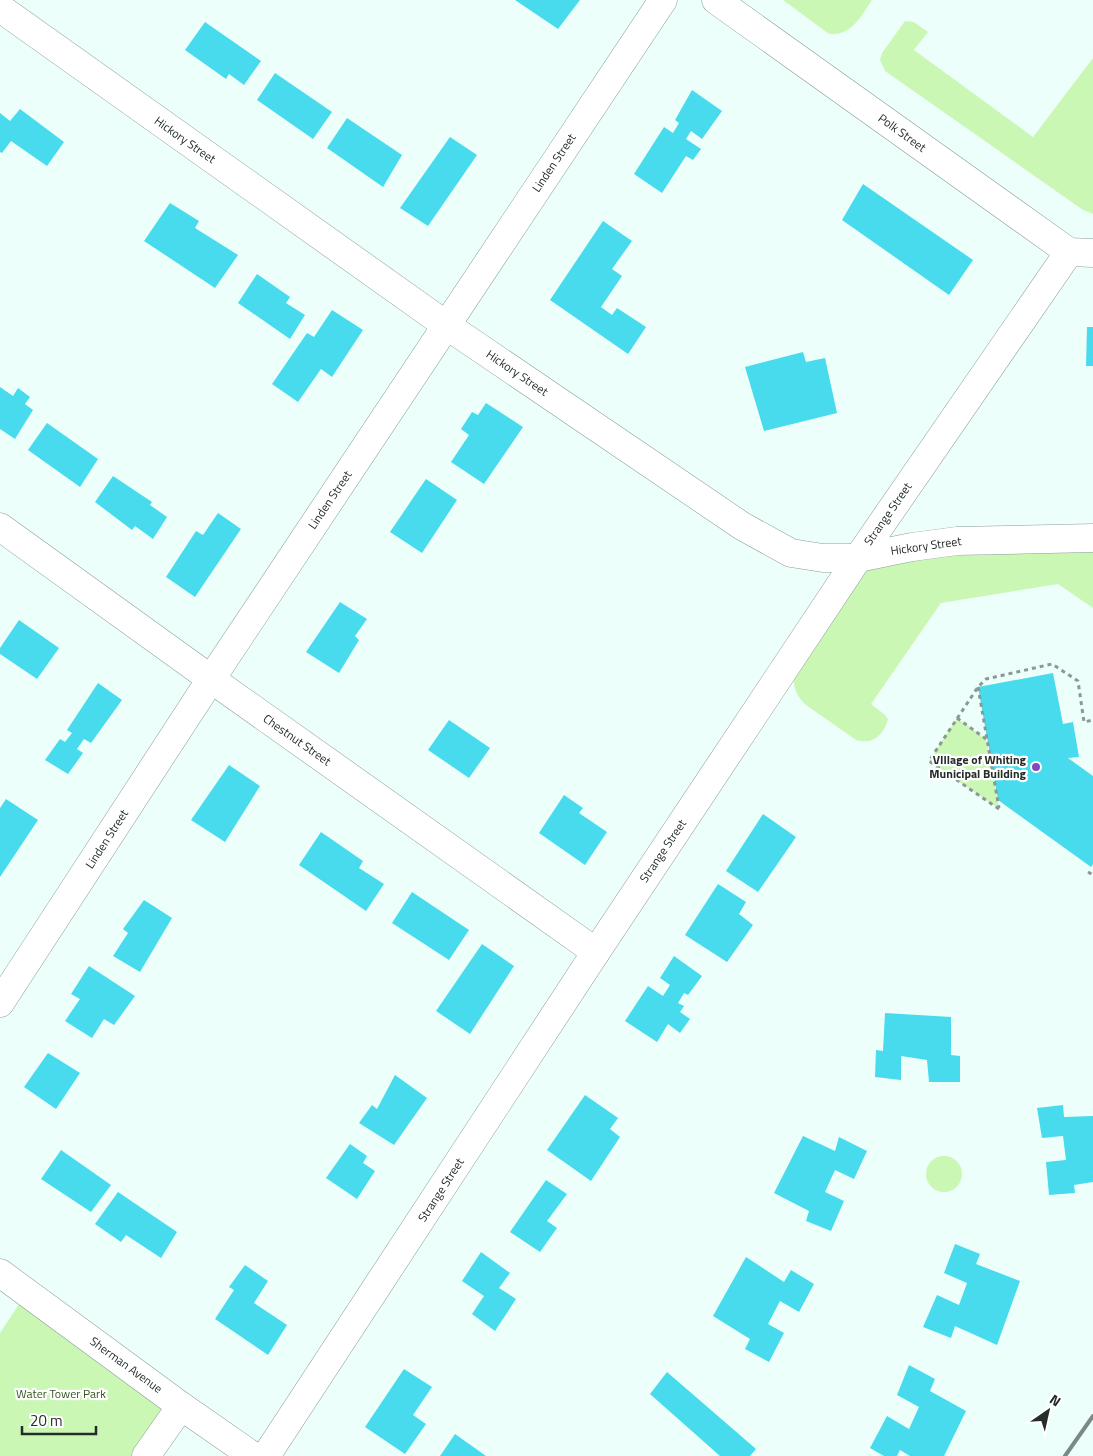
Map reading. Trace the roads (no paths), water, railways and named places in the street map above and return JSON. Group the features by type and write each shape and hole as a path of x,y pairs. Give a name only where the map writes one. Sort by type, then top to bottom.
{"street":[{"name":"Linden Street","path":"0,1003 211,679 663,0"},
{"name":"Polk Street","path":"716,0 1081,252"},
{"name":"Hickory Street","path":"0,8 446,325 742,526 790,553 823,558 858,558 912,547 957,541 1093,538"},
{"name":"Strange Street","path":"266,1456 596,952 858,558 1081,252"},
{"name":"Chestnut Street","path":"0,527 596,952"},
{"name":"Sherman Avenue","path":"0,1273 181,1406 253,1456"},
{"path":"146,1456 181,1406"}],"railway":[{"path":"1065,1456 1093,1416"}],"place":[{"name":"VIllage of Whiting Municipal Building","path":"1036,767"}],"park label":[{"name":"Water Tower Park","path":"61,1394"}]}
